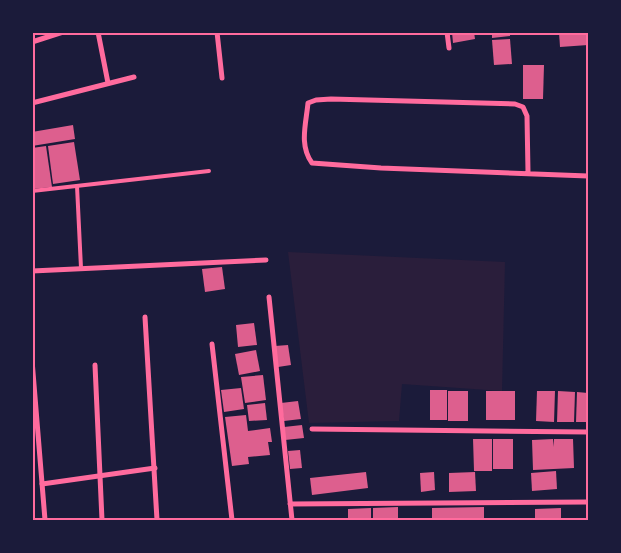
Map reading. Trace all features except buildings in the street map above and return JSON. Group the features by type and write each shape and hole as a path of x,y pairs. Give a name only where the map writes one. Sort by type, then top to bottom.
{"street":[{"path":"32,42 63,32"},
{"path":"98,32 108,83"},
{"path":"217,32 222,78"},
{"path":"447,32 449,48"},
{"path":"32,103 134,78"},
{"path":"528,172 527,116 523,107 515,104 331,99 316,100 308,103 304,144 312,163 381,168 528,172 588,176"},
{"path":"32,271 266,260"},
{"path":"268,297 292,520"},
{"path":"145,317 157,520"},
{"path":"212,344 232,520"},
{"path":"32,360 44,520"},
{"path":"95,365 102,520"},
{"path":"312,429 588,432"},
{"path":"42,484 155,468"},
{"path":"290,504 588,502"}],"lane":[{"path":"32,191 209,171"},
{"path":"77,186 81,268"}],"shaded area":[{"path":"288,252 505,262 502,391 402,384 399,421 309,423"}]}
